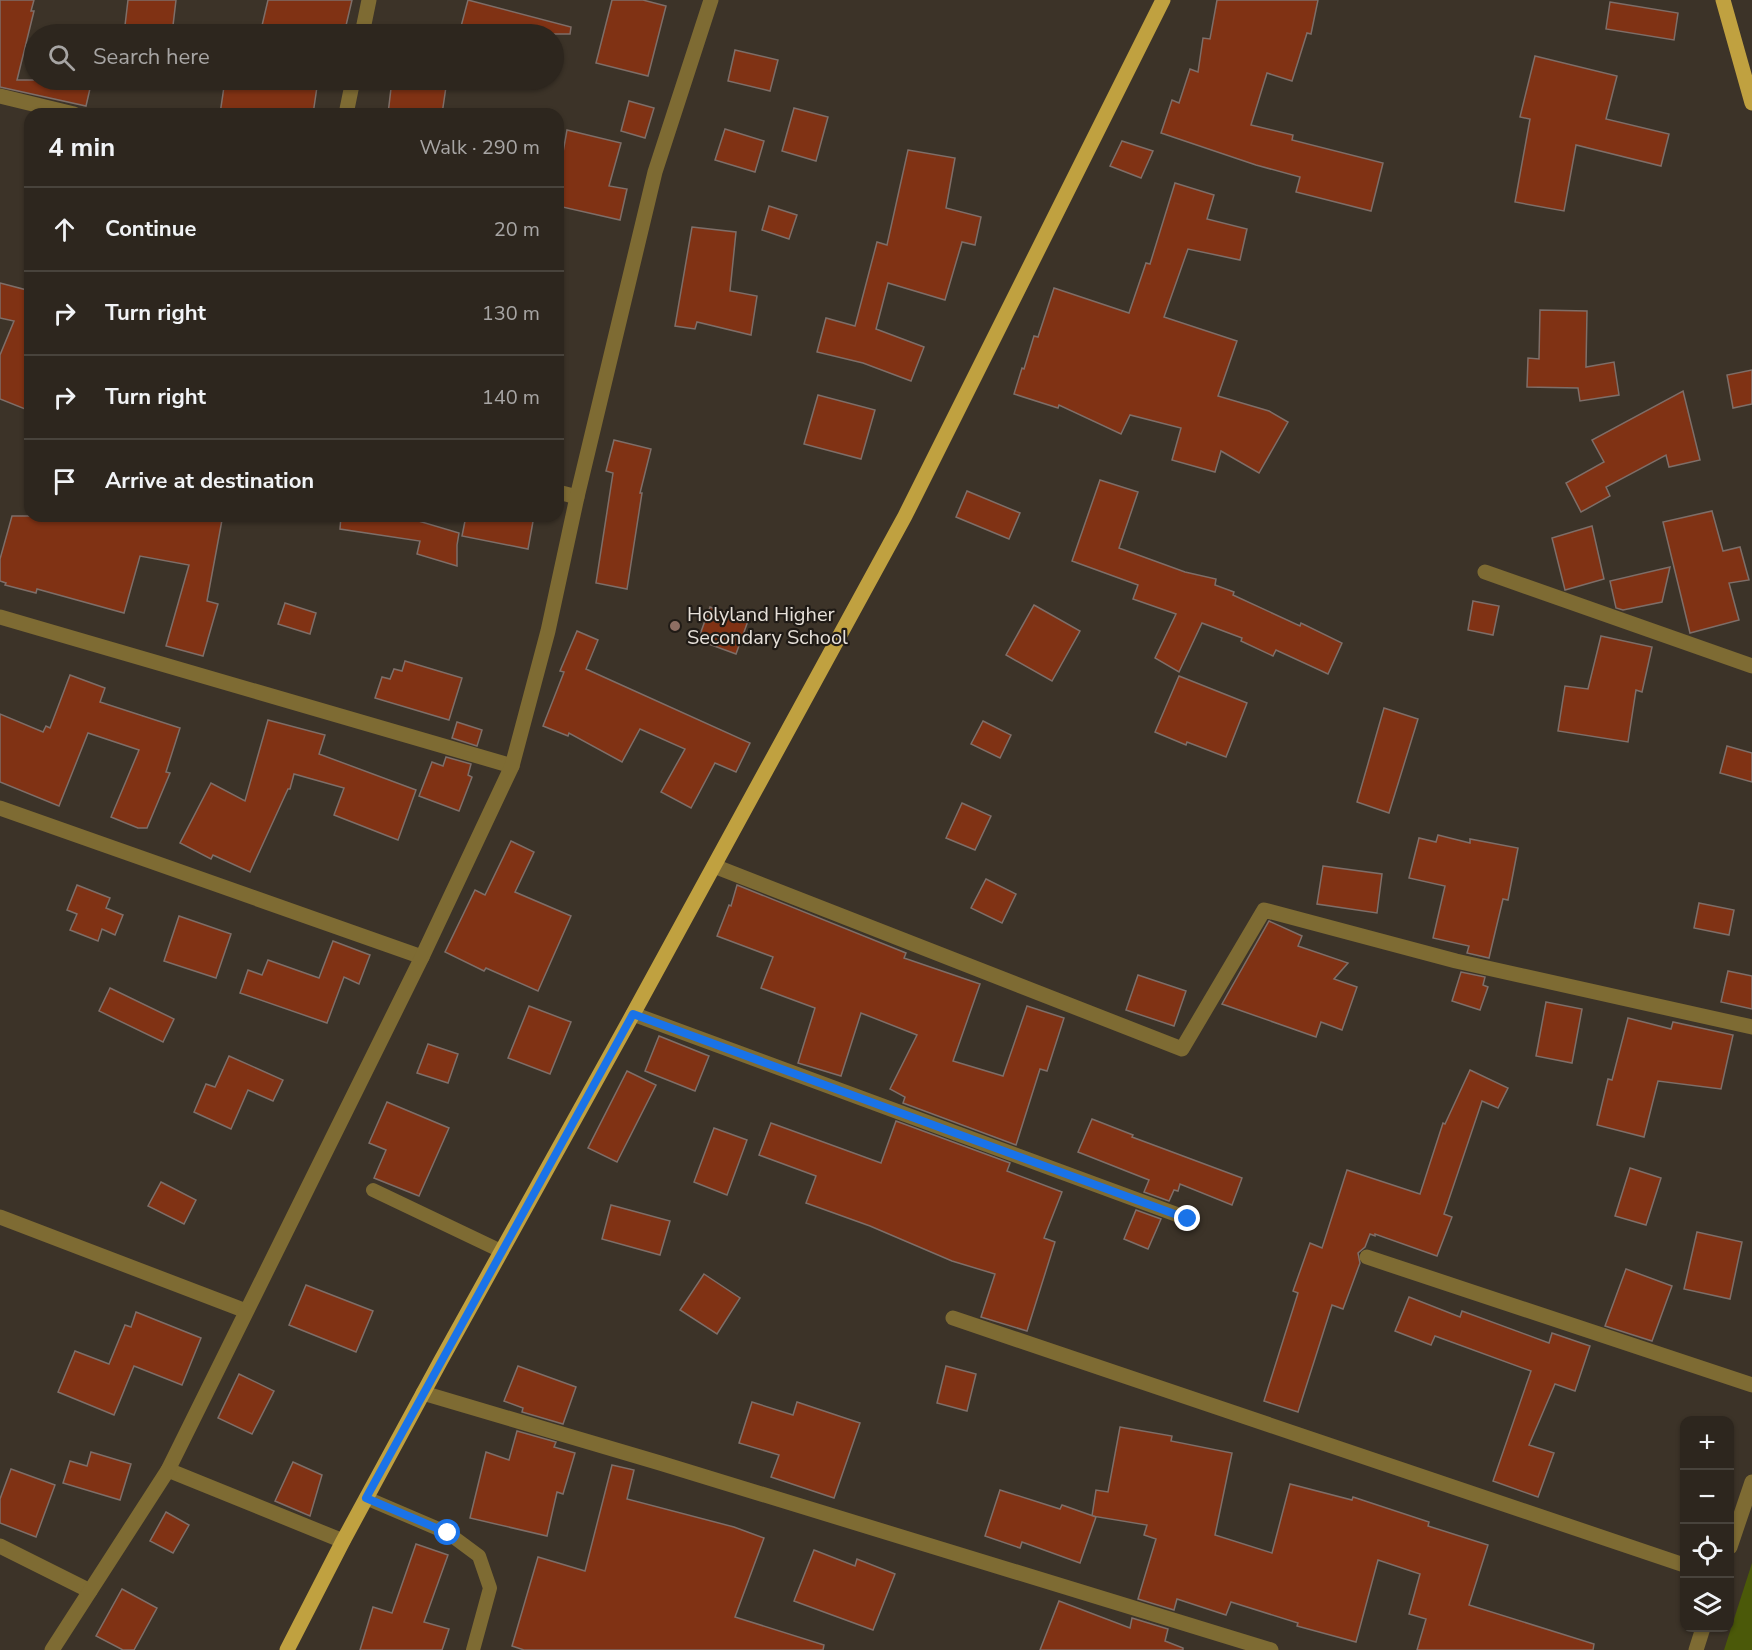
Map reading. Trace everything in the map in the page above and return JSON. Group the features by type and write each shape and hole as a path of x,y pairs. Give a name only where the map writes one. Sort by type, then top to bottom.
{"main road":[{"path":"287,1650 423,1393 905,516 1163,0"},
{"path":"1723,0 1752,103"}],"street":[{"path":"364,24 369,0"},
{"path":"52,1650 168,1470 422,957 512,766 548,631 577,497 655,172 711,0"},
{"path":"347,108 351,90"},
{"path":"0,96 49,108"},
{"path":"564,494 577,497"},
{"path":"1485,572 1752,666"},
{"path":"0,617 512,766"},
{"path":"0,808 422,957"},
{"path":"714,866 1182,1049 1264,910 1456,961 1752,1027"},
{"path":"633,1014 1188,1219"},
{"path":"0,1217 246,1311"},
{"path":"1367,1257 1752,1385"},
{"path":"953,1318 1680,1564"},
{"path":"423,1393 1271,1650"},
{"path":"168,1470 343,1541"},
{"path":"1734,1535 1752,1482"},
{"path":"0,1546 90,1591"},
{"path":"1696,1650 1702,1632"}],"lane":[{"path":"373,1190 501,1251"},
{"path":"366,1498 448,1533 479,1557 490,1588 472,1650"}],"green space":[{"path":"1752,1563 1752,1650 1724,1650 1730,1632 1734,1632 1734,1619"}],"building":[{"path":"0,0 34,0 31,24 24,24 24,52 17,80 24,80 24,90 90,90 86,106 0,87"},
{"path":"128,0 176,0 173,24 125,24"},
{"path":"268,0 352,0 346,24 262,24"},
{"path":"468,0 560,24 462,24"},
{"path":"612,0 643,0 666,6 648,76 596,63"},
{"path":"1217,0 1318,0 1311,34 1307,33 1292,81 1267,73 1251,125 1293,135 1292,140 1383,163 1371,211 1296,192 1300,177 1256,165 1161,133 1172,100 1179,103 1190,69 1198,72 1203,38 1210,39"},
{"path":"1610,2 1678,13 1674,40 1606,29"},
{"path":"564,25 571,27 570,34 564,34"},
{"path":"735,50 778,60 770,91 728,81"},
{"path":"1535,56 1617,76 1606,119 1669,134 1661,166 1576,145 1564,211 1515,202 1530,119 1520,117"},
{"path":"224,90 317,90 314,108 221,108"},
{"path":"391,90 446,90 443,108 389,108"},
{"path":"629,101 654,108 645,138 621,131"},
{"path":"794,108 828,117 816,161 782,151"},
{"path":"725,129 764,141 755,172 715,160"},
{"path":"567,130 621,143 609,186 627,189 620,220 564,207 564,147"},
{"path":"1122,141 1153,151 1141,178 1110,166"},
{"path":"908,150 955,158 946,208 981,217 975,245 962,242 945,300 888,283 876,329 924,347 911,381 863,363 817,352 826,318 855,326 877,242 887,245"},
{"path":"1175,183 1214,195 1207,219 1247,229 1240,260 1188,249 1164,317 1237,341 1218,396 1269,411 1288,422 1259,473 1221,451 1215,472 1172,460 1181,428 1130,415 1121,434 1059,405 1058,408 1014,394 1034,336 1038,337 1054,288 1129,313 1146,263 1150,264"},
{"path":"769,206 797,215 789,239 762,230"},
{"path":"692,227 736,232 730,291 757,296 751,335 697,322 695,329 675,326"},
{"path":"0,283 24,289 24,409 0,399 0,355 14,321 0,318"},
{"path":"1540,310 1587,311 1586,367 1614,362 1619,395 1580,401 1578,388 1527,387 1528,358 1539,359"},
{"path":"1752,370 1752,404 1733,408 1727,375"},
{"path":"1683,391 1700,460 1669,467 1666,455 1606,487 1610,496 1581,512 1566,483 1604,462 1592,440"},
{"path":"818,395 875,410 861,459 804,444"},
{"path":"614,440 651,449 640,493 642,493 627,589 596,583 613,473 606,471"},
{"path":"1100,480 1138,492 1119,548 1185,572 1216,579 1215,585 1234,592 1233,595 1342,643 1328,674 1276,650 1273,656 1241,641 1242,638 1202,623 1179,672 1155,658 1176,614 1133,599 1138,585 1072,561"},
{"path":"967,491 1020,513 1009,539 956,517"},
{"path":"1712,511 1723,551 1740,547 1749,580 1729,583 1739,620 1690,633 1663,522"},
{"path":"12,516 24,516 24,522 222,522 207,601 218,604 203,656 166,646 189,565 140,556 124,613 37,589 36,593 5,585 6,583 0,581 0,559"},
{"path":"341,522 422,522 459,533 457,566 417,554 420,541 340,529"},
{"path":"465,522 533,522 528,549 462,536"},
{"path":"1592,526 1604,579 1565,590 1552,538"},
{"path":"1670,567 1662,602 1623,610 1616,608 1610,581"},
{"path":"1473,601 1499,606 1493,635 1468,630"},
{"path":"285,603 316,613 310,634 278,624"},
{"path":"1034,605 1080,631 1052,681 1006,655"},
{"path":"710,607 748,621 736,654 698,640"},
{"path":"577,631 598,640 586,669 750,743 736,772 715,763 691,808 661,792 685,749 640,729 622,762 569,733 568,736 543,726 564,672 560,671"},
{"path":"1601,636 1652,647 1642,692 1636,690 1628,742 1558,731 1565,686 1588,689"},
{"path":"405,661 462,678 449,720 375,698 382,677 390,679 394,669 402,671"},
{"path":"70,675 105,688 100,702 180,728 166,772 170,773 147,828 138,828 111,817 139,750 88,733 59,806 0,782 0,714 43,732 46,726 50,728"},
{"path":"1179,676 1247,703 1226,757 1187,742 1186,745 1155,732"},
{"path":"1384,708 1418,719 1389,813 1357,802"},
{"path":"268,720 325,735 319,754 416,790 398,840 334,815 344,788 294,774 290,789 288,789 250,872 213,855 211,859 180,843 211,783 245,801"},
{"path":"983,721 1011,735 1000,758 971,744"},
{"path":"457,722 482,730 477,746 452,738"},
{"path":"1727,746 1752,753 1752,782 1720,773"},
{"path":"446,757 471,764 468,775 472,777 459,811 419,796 432,762 443,766"},
{"path":"962,803 991,816 975,850 946,838"},
{"path":"1438,835 1470,843 1470,839 1518,848 1508,900 1503,899 1489,958 1467,953 1469,946 1433,938 1445,886 1409,878 1419,838 1436,842"},
{"path":"511,841 534,852 515,892 571,916 538,991 486,968 484,971 445,952 475,890 485,895"},
{"path":"1323,866 1382,874 1377,913 1317,904"},
{"path":"986,879 1016,894 1002,923 971,908"},
{"path":"77,885 110,898 106,908 123,915 115,935 102,929 98,941 70,930 77,914 67,910"},
{"path":"737,885 906,953 904,958 980,984 953,1061 1003,1076 1027,1006 1064,1018 1047,1071 1040,1069 1016,1145 903,1103 905,1097 890,1089 917,1035 861,1013 841,1076 798,1063 815,1008 761,988 773,957 717,936 729,905 731,906"},
{"path":"1699,903 1734,910 1729,935 1694,928"},
{"path":"179,916 231,934 216,978 164,961"},
{"path":"1269,921 1302,936 1298,946 1348,963 1334,979 1357,987 1342,1030 1321,1022 1316,1037 1222,1004"},
{"path":"333,941 370,955 359,984 344,977 327,1023 240,993 248,970 262,975 268,960 319,978"},
{"path":"1728,971 1752,976 1752,1009 1721,1002"},
{"path":"1461,972 1485,977 1483,985 1488,987 1480,1010 1452,1001"},
{"path":"1138,975 1186,991 1174,1026 1126,1010"},
{"path":"110,988 174,1019 163,1042 99,1011"},
{"path":"1546,1002 1582,1009 1572,1063 1536,1056"},
{"path":"529,1006 571,1022 550,1074 508,1058"},
{"path":"1628,1018 1671,1029 1673,1022 1733,1035 1721,1089 1658,1081 1644,1137 1597,1125 1608,1079 1612,1080"},
{"path":"659,1036 709,1056 695,1091 645,1071"},
{"path":"428,1044 458,1054 448,1083 417,1073"},
{"path":"229,1056 283,1080 273,1101 248,1090 231,1129 194,1112 206,1084 215,1087"},
{"path":"1470,1070 1508,1088 1498,1108 1482,1101 1444,1214 1452,1217 1437,1256 1370,1234 1365,1247 1358,1253 1360,1263 1343,1309 1332,1305 1298,1412 1264,1401 1298,1293 1293,1291 1310,1243 1322,1248 1347,1170 1420,1194 1443,1123 1445,1124"},
{"path":"627,1071 656,1085 617,1162 588,1148"},
{"path":"387,1102 449,1128 419,1196 374,1178 386,1150 369,1143"},
{"path":"1092,1119 1133,1135 1132,1137 1242,1178 1232,1205 1180,1184 1178,1191 1174,1190 1169,1201 1144,1192 1149,1180 1078,1152"},
{"path":"896,1121 1010,1163 1007,1171 1062,1192 1044,1238 1055,1242 1027,1331 981,1317 995,1274 952,1261 870,1226 806,1203 816,1176 759,1155 771,1123 881,1163"},
{"path":"714,1128 747,1140 727,1195 694,1182"},
{"path":"1630,1168 1661,1178 1646,1225 1615,1216"},
{"path":"161,1182 196,1200 184,1224 148,1206"},
{"path":"611,1205 670,1221 660,1255 602,1239"},
{"path":"1136,1210 1161,1219 1148,1249 1124,1239"},
{"path":"1697,1232 1742,1242 1730,1299 1684,1289"},
{"path":"1626,1269 1672,1286 1652,1341 1605,1326"},
{"path":"704,1274 740,1298 717,1334 680,1310"},
{"path":"306,1285 373,1311 356,1352 289,1325"},
{"path":"1409,1297 1460,1317 1462,1311 1549,1343 1552,1333 1590,1346 1575,1391 1555,1384 1529,1445 1554,1453 1538,1497 1493,1481 1531,1371 1435,1336 1431,1345 1395,1331"},
{"path":"136,1312 201,1338 182,1385 134,1366 114,1415 58,1392 75,1351 109,1364 125,1325 131,1327"},
{"path":"518,1366 576,1387 563,1424 522,1412 523,1408 504,1401"},
{"path":"946,1366 976,1374 967,1411 937,1403"},
{"path":"239,1374 274,1391 252,1434 218,1418"},
{"path":"752,1402 793,1415 797,1402 860,1423 834,1498 771,1477 779,1455 739,1443"},
{"path":"1120,1427 1172,1436 1171,1441 1232,1453 1215,1535 1272,1553 1290,1484 1352,1500 1353,1497 1429,1522 1428,1526 1488,1545 1469,1605 1594,1644 1593,1650 1417,1650 1426,1619 1409,1614 1420,1574 1378,1560 1356,1642 1297,1626 1298,1623 1231,1602 1226,1615 1177,1599 1174,1610 1138,1599 1156,1539 1144,1535 1147,1525 1092,1516 1096,1490 1108,1492"},
{"path":"517,1431 556,1442 554,1447 575,1453 563,1494 557,1492 547,1536 470,1518 486,1452 509,1460"},
{"path":"91,1452 131,1464 120,1500 63,1483 70,1461 87,1466"},
{"path":"293,1462 322,1475 310,1516 275,1501"},
{"path":"612,1465 634,1470 627,1499 734,1527 764,1538 735,1617 824,1645 823,1650 524,1650 512,1646 538,1557 585,1571"},
{"path":"11,1469 55,1485 36,1537 0,1523 0,1499"},
{"path":"1000,1490 1060,1509 1062,1505 1096,1517 1080,1563 1022,1542 1020,1548 985,1536"},
{"path":"166,1512 189,1525 173,1553 150,1541"},
{"path":"416,1544 448,1555 424,1622 449,1629 442,1650 360,1650 373,1607 392,1613"},
{"path":"814,1550 855,1566 857,1559 895,1574 873,1630 794,1601"},
{"path":"122,1589 157,1608 134,1650 123,1650 96,1636"},
{"path":"1059,1601 1130,1628 1132,1618 1168,1629 1165,1641 1183,1650 1040,1650"}],"place":[{"name":"Holyland Higher Secondary School","path":"675,626"}],"route":[{"path":"448,1533 366,1498 633,1014 1188,1219"}]}
